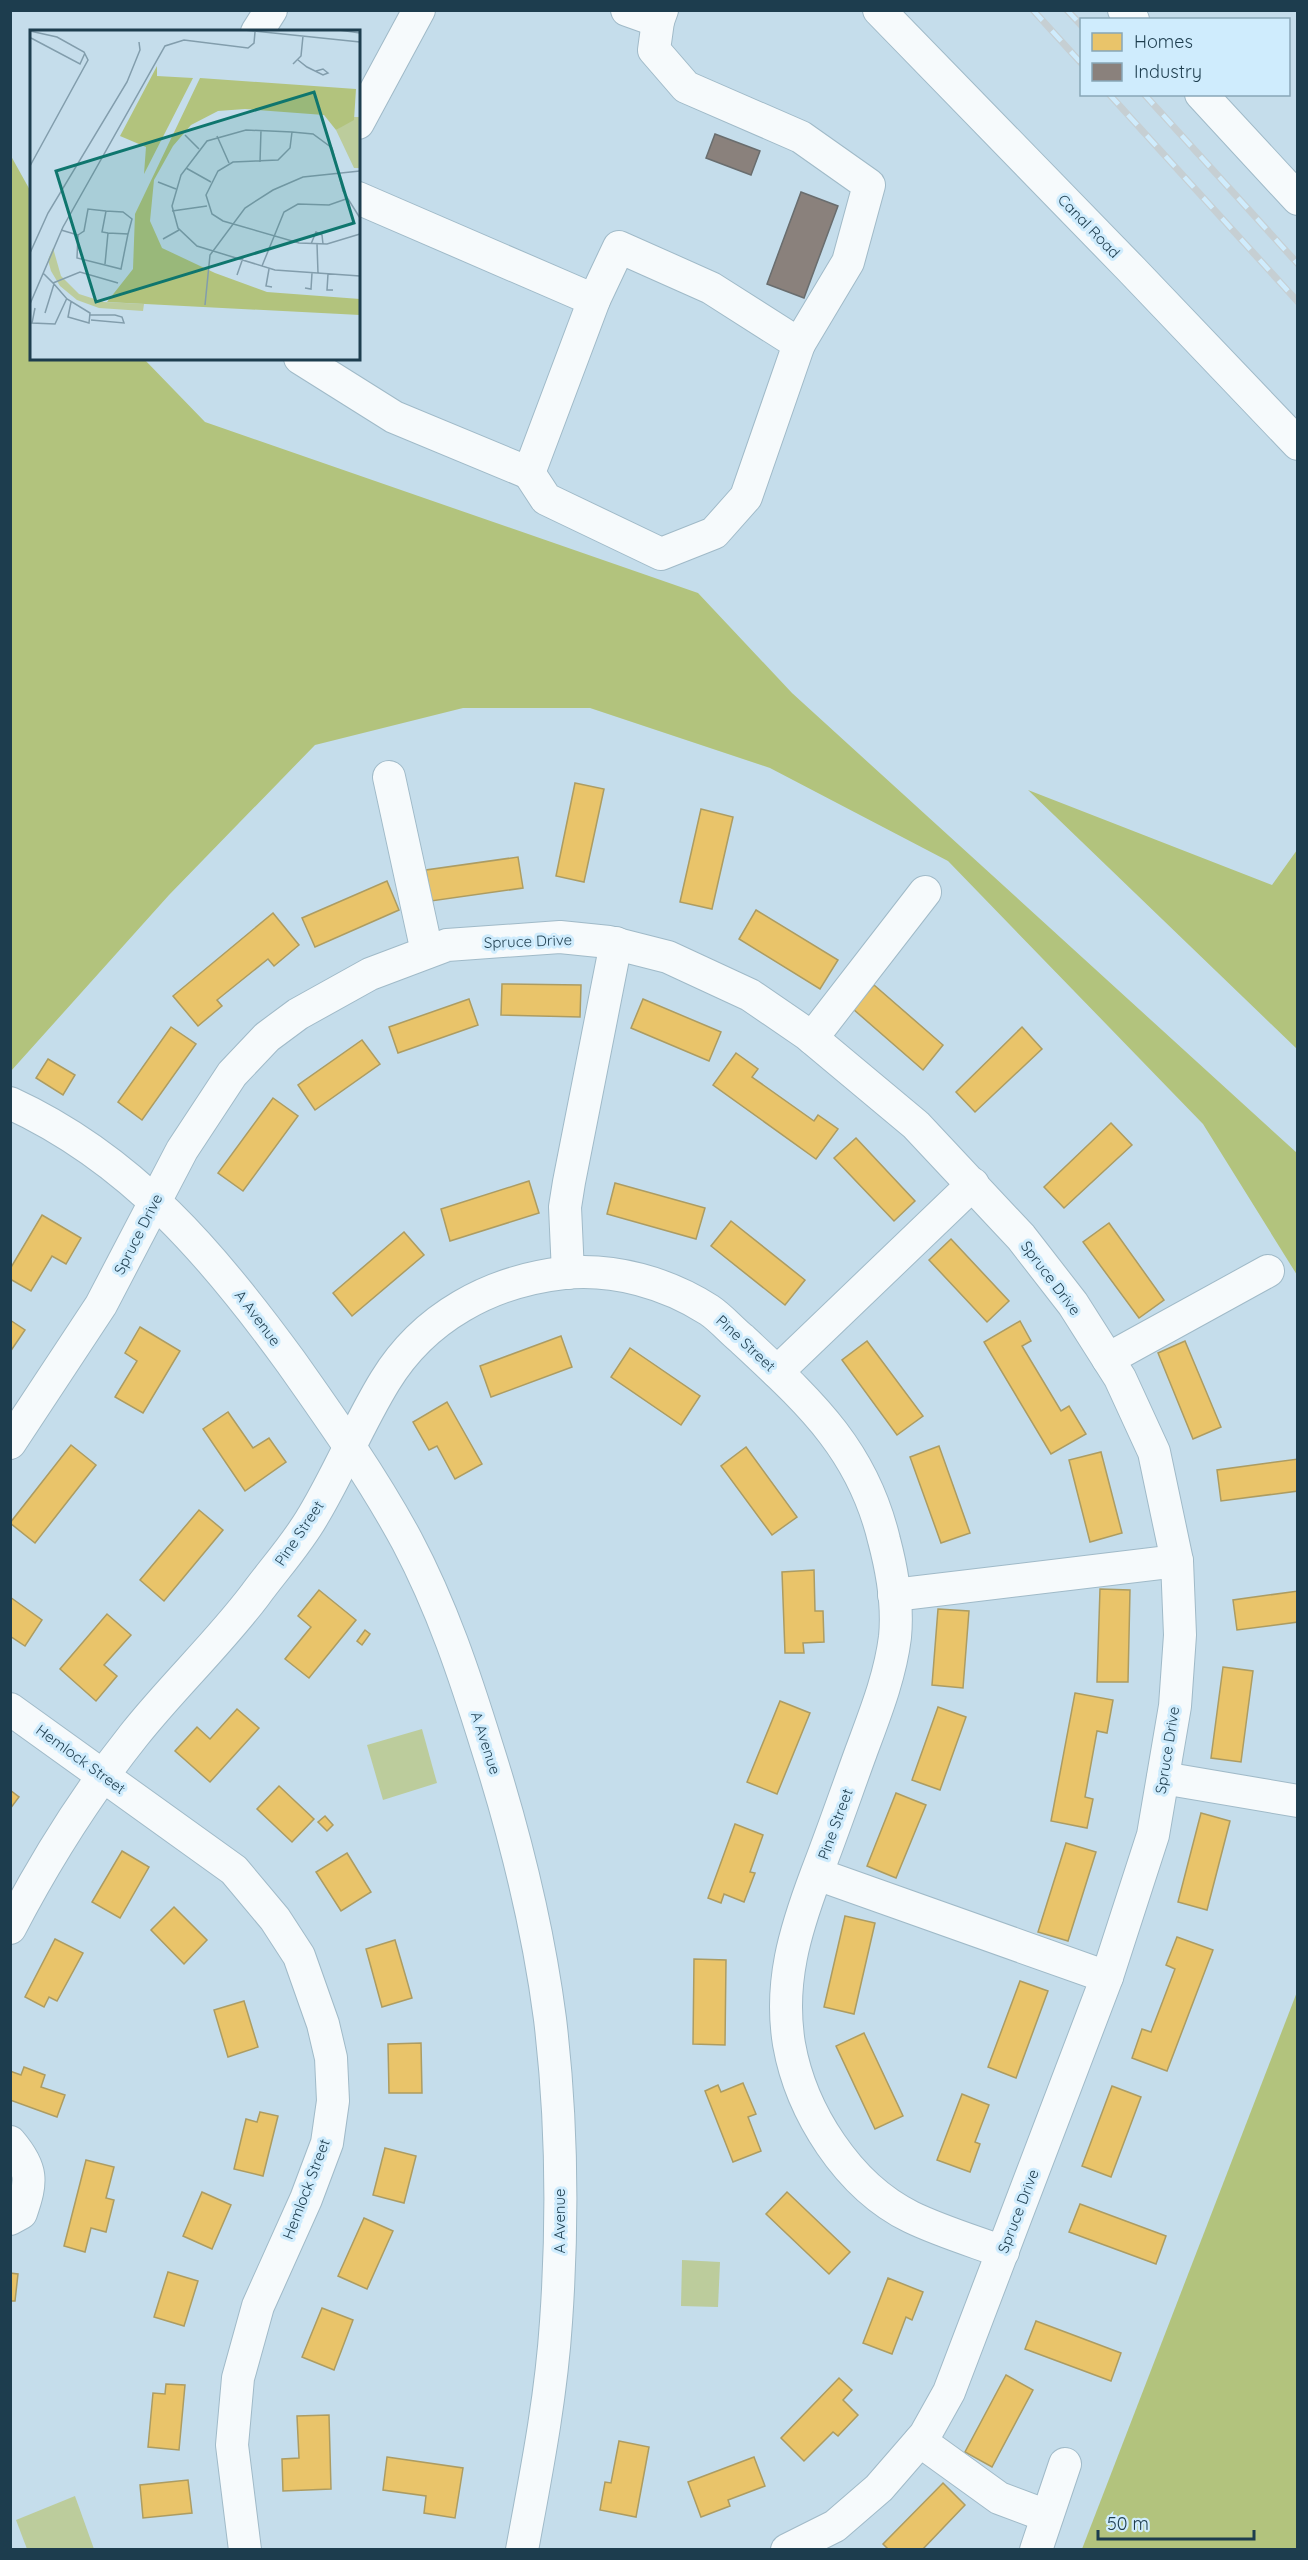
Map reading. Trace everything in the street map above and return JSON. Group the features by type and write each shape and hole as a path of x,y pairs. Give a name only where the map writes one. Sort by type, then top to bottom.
{"street":[{"path":"258,30 270,10"},
{"path":"360,119 419,10"},
{"path":"303,360 394,417 529,473 546,500 661,554 714,533 746,497 799,344 848,261 869,184 801,137 686,87 654,50 660,16 627,10"},
{"name":"Canal Road","path":"879,10 1124,261 1298,444"},
{"path":"1203,96 1298,199"},
{"path":"360,199 594,300"},
{"path":"529,473 594,300 620,247 711,288 799,344"},
{"path":"389,777 427,952"},
{"path":"812,1038 925,892"},
{"name":"Spruce Drive","path":"10,1443 101,1305 182,1150 232,1074 267,1037 298,1014 370,974 447,945 560,937 616,943 668,957 750,995 812,1038 915,1125 973,1184 1020,1237 1073,1304 1120,1377 1154,1452 1178,1562 1180,1635 1175,1706 1153,1835 1107,1977 949,2392 920,2442 879,2488 834,2526 787,2550"},
{"path":"568,1273 566,1207 569,1182 616,943"},
{"name":"A Avenue","path":"10,1103 87,1146 154,1202 213,1260 257,1316 350,1446 407,1541 442,1615 463,1671 509,1816 550,2018 561,2221 556,2326 544,2423 522,2550"},
{"path":"777,1372 973,1184"},
{"path":"1108,1359 1268,1271"},
{"name":"Pine Street","path":"10,1928 33,1884 133,1736 245,1609 312,1520 387,1377 426,1331 483,1292 539,1275 622,1274 672,1291 712,1312 777,1372 835,1433 858,1467 884,1539 894,1595 895,1634 885,1688 800,1917 788,1961 785,2005 789,2047 802,2089 829,2142 861,2181 908,2216 1003,2252"},
{"path":"894,1595 1178,1562"},
{"name":"Hemlock Street","path":"10,1709 234,1870 275,1919 299,1956 331,2058 333,2101 327,2143 306,2199 258,2306 238,2378 232,2445 245,2550"},
{"path":"1163,1778 1298,1801"},
{"path":"817,1874 1107,1977"},
{"path":"10,2142 23,2158 30,2185 21,2212 10,2219"},
{"path":"920,2442 999,2498 1047,2516"},
{"path":"1036,2550 1065,2464"}],"green space":[{"path":"11,156 30,190 30,360 145,360 205,422 698,593 792,693 1297,1153 1297,1275 1203,1124 948,861 770,768 590,708 463,708 315,745 169,895 11,1071"},
{"path":"1028,790 1272,885 1297,850 1297,1049"},
{"path":"422,1729 437,1783 383,1800 367,1745"},
{"path":"1297,1992 1297,2549 1082,2549"},
{"path":"682,2260 720,2262 718,2307 681,2306"},
{"path":"75,2496 94,2549 27,2549 16,2520"}],"building: Homes":[{"path":"575,783 604,789 584,882 556,876"},
{"path":"701,809 733,817 712,909 680,902"},
{"path":"518,857 523,888 431,901 426,870"},
{"path":"387,881 399,910 315,947 302,918"},
{"path":"756,910 838,960 820,989 739,939"},
{"path":"273,913 299,945 274,966 268,959 217,1000 222,1006 198,1026 173,996"},
{"path":"502,984 581,985 580,1017 501,1015"},
{"path":"874,985 943,1045 923,1070 853,1009"},
{"path":"469,999 478,1025 398,1053 389,1027"},
{"path":"643,999 721,1032 709,1061 631,1028"},
{"path":"171,1027 196,1044 142,1120 118,1102"},
{"path":"1022,1027 1042,1049 975,1112 956,1092"},
{"path":"362,1040 380,1064 315,1110 298,1085"},
{"path":"736,1053 758,1069 752,1077 814,1121 818,1115 838,1129 816,1159 713,1085"},
{"path":"48,1059 75,1075 63,1095 36,1078"},
{"path":"273,1098 298,1116 243,1191 218,1173"},
{"path":"1111,1123 1132,1145 1064,1208 1044,1187"},
{"path":"856,1138 915,1201 894,1221 834,1158"},
{"path":"529,1181 539,1213 450,1241 441,1209"},
{"path":"615,1183 705,1208 696,1239 607,1214"},
{"path":"42,1215 81,1238 66,1264 52,1256 31,1291 10,1279 10,1269"},
{"path":"731,1221 805,1280 785,1305 711,1246"},
{"path":"1109,1223 1164,1300 1139,1318 1083,1242"},
{"path":"404,1232 424,1255 352,1316 333,1293"},
{"path":"951,1239 1009,1301 987,1322 929,1260"},
{"path":"10,1320 25,1330 10,1352"},
{"path":"1020,1321 1031,1341 1022,1346 1061,1411 1069,1406 1086,1434 1051,1454 984,1342"},
{"path":"140,1327 180,1351 143,1413 115,1397 137,1361 125,1353"},
{"path":"561,1336 572,1367 491,1397 480,1366"},
{"path":"867,1341 923,1416 897,1435 842,1360"},
{"path":"1185,1341 1221,1427 1193,1439 1158,1353"},
{"path":"630,1348 700,1396 681,1425 611,1377"},
{"path":"447,1402 482,1464 455,1479 437,1446 429,1450 413,1422"},
{"path":"228,1412 253,1448 269,1438 286,1462 245,1491 203,1429"},
{"path":"71,1445 96,1465 35,1543 10,1523"},
{"path":"939,1446 970,1533 941,1543 910,1457"},
{"path":"746,1447 797,1517 772,1535 721,1466"},
{"path":"1101,1452 1122,1533 1090,1542 1069,1460"},
{"path":"1298,1459 1298,1491 1221,1501 1217,1470"},
{"path":"199,1510 223,1530 164,1601 140,1580"},
{"path":"814,1570 815,1611 823,1611 824,1642 803,1643 804,1653 785,1653 782,1572"},
{"path":"1100,1589 1130,1590 1128,1682 1097,1682"},
{"path":"319,1590 356,1620 309,1678 285,1659 311,1627 298,1616"},
{"path":"1298,1591 1298,1622 1237,1630 1233,1600"},
{"path":"10,1597 42,1620 25,1646 10,1636"},
{"path":"938,1609 969,1611 963,1688 932,1685"},
{"path":"107,1614 131,1635 104,1665 117,1676 96,1701 60,1669"},
{"path":"365,1630 370,1634 362,1645 357,1641"},
{"path":"1223,1667 1253,1671 1241,1762 1211,1758"},
{"path":"1075,1693 1113,1700 1107,1733 1097,1731 1085,1797 1093,1799 1087,1828 1051,1821"},
{"path":"780,1701 810,1713 777,1794 747,1782"},
{"path":"938,1707 966,1717 940,1790 912,1780"},
{"path":"237,1709 259,1728 210,1782 175,1751 197,1727 210,1739"},
{"path":"279,1786 314,1819 292,1842 257,1809"},
{"path":"10,1790 19,1797 10,1809"},
{"path":"896,1793 926,1805 896,1878 867,1866"},
{"path":"1201,1813 1230,1821 1207,1910 1178,1902"},
{"path":"325,1816 333,1825 327,1831 318,1822"},
{"path":"735,1824 763,1835 750,1872 755,1873 744,1902 724,1894 721,1903 708,1898"},
{"path":"1066,1843 1096,1852 1068,1941 1038,1932"},
{"path":"122,1851 149,1867 120,1918 92,1902"},
{"path":"347,1853 371,1892 341,1911 316,1872"},
{"path":"174,1907 207,1940 184,1964 151,1930"},
{"path":"845,1916 875,1923 854,2014 824,2007"},
{"path":"1177,1937 1213,1950 1167,2071 1132,2058 1142,2029 1151,2032 1175,1969 1166,1965"},
{"path":"55,1939 83,1953 57,2001 49,1997 44,2007 25,1997"},
{"path":"395,1940 412,1998 382,2007 366,1949"},
{"path":"694,1959 726,1960 725,2045 693,2044"},
{"path":"1020,1981 1048,1991 1016,2078 988,2067"},
{"path":"244,2001 258,2047 228,2057 214,2010"},
{"path":"864,2033 903,2116 875,2129 836,2046"},
{"path":"421,2043 422,2093 389,2093 388,2044"},
{"path":"24,2067 45,2075 41,2087 65,2095 57,2117 10,2100 10,2071 21,2075"},
{"path":"743,2083 756,2114 748,2117 761,2151 733,2162 705,2091 718,2085 721,2092"},
{"path":"1112,2086 1141,2097 1111,2177 1082,2166"},
{"path":"962,2094 989,2105 975,2142 980,2144 970,2172 937,2160"},
{"path":"260,2112 278,2116 263,2176 234,2169 246,2119 257,2122"},
{"path":"385,2148 416,2156 404,2203 373,2195"},
{"path":"86,2160 114,2167 106,2198 114,2200 106,2232 91,2228 85,2252 64,2246"},
{"path":"202,2192 231,2205 212,2249 183,2236"},
{"path":"787,2192 850,2252 829,2274 766,2214"},
{"path":"1080,2204 1166,2236 1156,2264 1069,2232"},
{"path":"364,2218 393,2231 367,2289 338,2276"},
{"path":"168,2272 198,2281 184,2326 154,2317"},
{"path":"10,2273 18,2274 15,2301 10,2301"},
{"path":"888,2278 923,2292 912,2320 906,2317 892,2354 863,2343"},
{"path":"322,2308 353,2320 334,2370 302,2357"},
{"path":"1036,2321 1121,2353 1111,2381 1025,2349"},
{"path":"1006,2375 1033,2390 992,2467 965,2452"},
{"path":"839,2378 852,2390 843,2400 858,2415 838,2436 833,2432 804,2461 781,2438"},
{"path":"166,2384 185,2385 179,2450 148,2447 153,2393 165,2394"},
{"path":"329,2415 331,2489 283,2491 282,2459 299,2458 297,2416"},
{"path":"619,2441 649,2447 636,2517 600,2510 605,2482 611,2483"},
{"path":"387,2457 463,2468 455,2518 424,2513 426,2496 383,2490"},
{"path":"754,2457 765,2486 728,2500 730,2506 701,2517 688,2482"},
{"path":"188,2480 192,2513 143,2518 140,2485"},
{"path":"943,2483 965,2505 922,2550 889,2550 883,2544"}],"building: Industry":[{"path":"715,134 760,151 751,175 706,158"},
{"path":"801,192 838,206 804,298 767,284"}],"railway":[{"path":"1033,10 1080,62"},
{"path":"1067,10 1080,24"},
{"path":"1111,96 1298,302"},
{"path":"1146,96 1298,264"}]}
